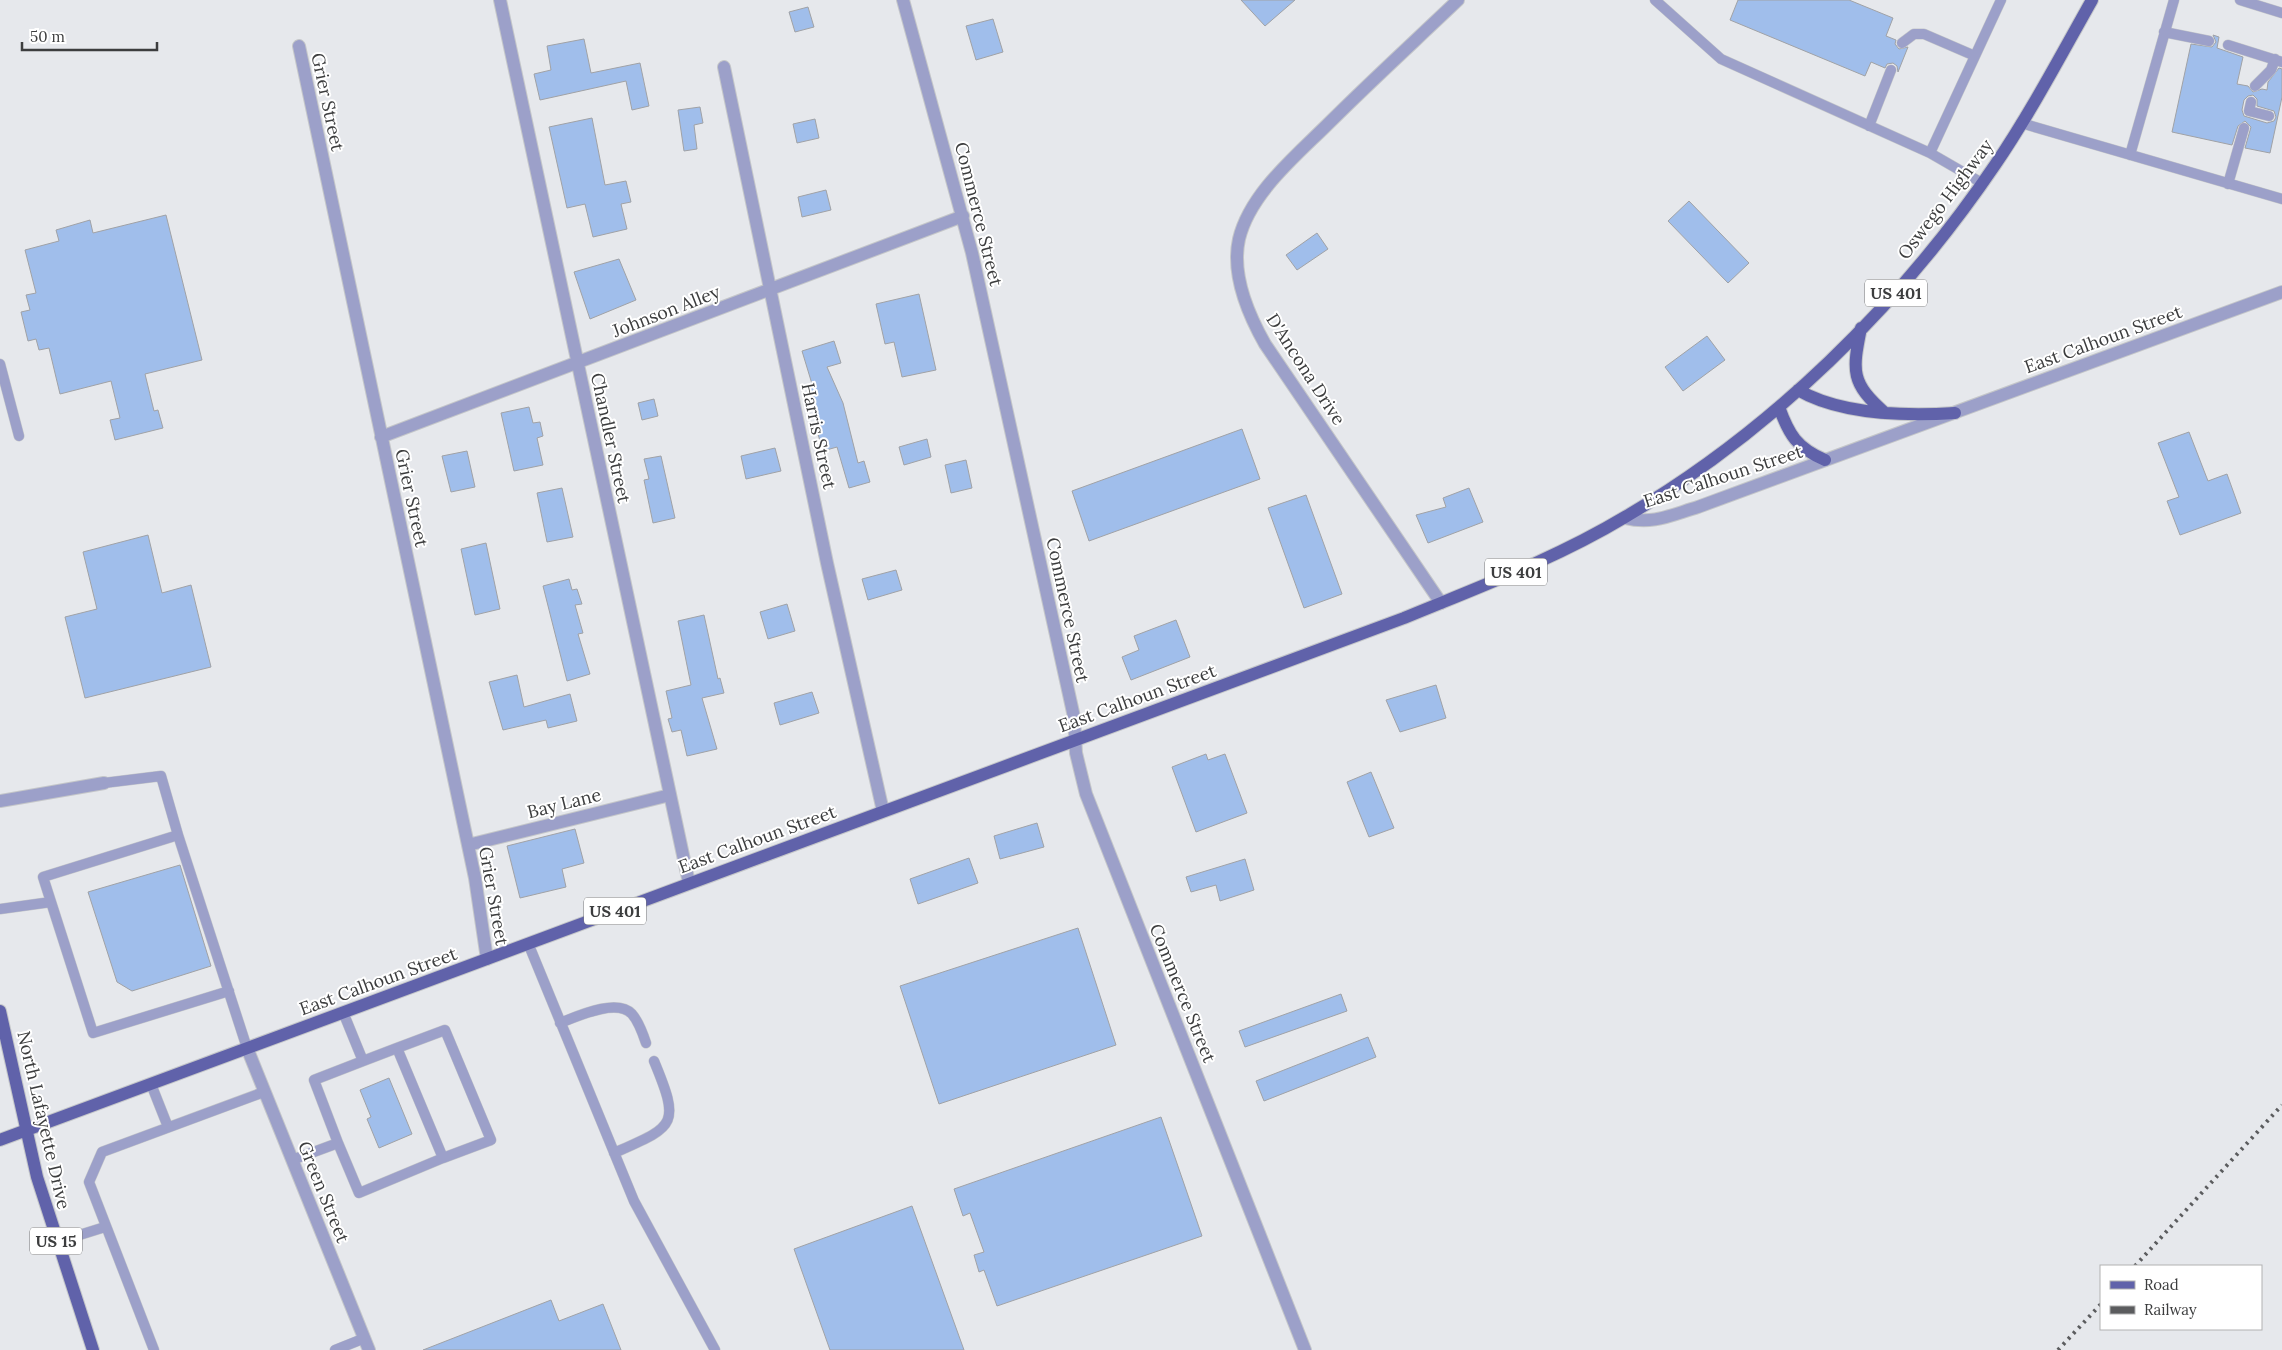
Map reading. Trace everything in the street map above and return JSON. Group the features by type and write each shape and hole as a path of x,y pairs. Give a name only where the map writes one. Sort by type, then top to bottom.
{"main road":[{"name":"Oswego Highway","path":"1625,518 1726,449 1779,407 1891,298 1919,266 1982,183 2021,123 2092,0"},
{"path":"1861,328 1855,357 1855,372 1859,386 1866,396 1885,414"},
{"path":"1798,390 1811,398 1827,403 1885,414 1955,413"},
{"path":"1779,407 1788,428 1800,447 1825,460"},
{"name":"East Calhoun Street","path":"0,1140 1441,603 1505,577 1625,518"},
{"name":"North Lafayette Drive","path":"0,1010 26,1130 57,1242 93,1350"}],"street":[{"name":"Chandler Street","path":"500,0 689,883"},
{"name":"Commerce Street","path":"903,0 963,216 1074,717 1075,740 1086,794 1305,1350"},
{"name":"D'Ancona Drive","path":"1441,603 1254,324 1242,294 1238,253 1244,224 1262,193 1278,174 1458,0"},
{"name":"Grier Street","path":"299,46 475,878 487,958"},
{"name":"Harris Street","path":"724,67 882,811"},
{"name":"Johnson Alley","path":"381,436 963,216"},
{"name":"East Calhoun Street","path":"1625,518 1640,522 1659,519 1955,413 2282,292"},
{"path":"0,801 104,783"},
{"name":"Bay Lane","path":"468,845 670,794"},
{"name":"Green Street","path":"247,1048 367,1344"}],"lane":[{"path":"1655,0 1721,59 1930,153 1982,183"},
{"path":"1930,153 2001,0"},
{"path":"2130,155 2174,0"},
{"path":"2240,0 2282,13"},
{"path":"2164,32 2209,41"},
{"path":"1902,43 1914,34 1924,34 1975,56"},
{"path":"2228,45 2278,60 2255,86"},
{"path":"1869,126 1891,70"},
{"path":"2251,102 2249,111 2269,116"},
{"path":"2021,123 2282,199"},
{"path":"2228,184 2244,128"},
{"path":"0,364 19,436"},
{"path":"104,783 161,776 178,835 247,1048"},
{"path":"178,835 43,877 51,902 93,1033 228,991"},
{"path":"0,909 51,902"},
{"path":"528,943 634,1201 714,1350"},
{"path":"560,1022 598,1009 623,1008 632,1014 646,1043"},
{"path":"343,1012 363,1061"},
{"path":"445,1030 491,1140 359,1193 314,1080 397,1048 445,1030"},
{"path":"397,1048 443,1158"},
{"path":"614,1153 655,1135 666,1127 670,1115 667,1092 654,1061"},
{"path":"152,1084 168,1127"},
{"path":"154,1350 88,1182 102,1152 264,1092"},
{"path":"292,1160 338,1143"},
{"path":"57,1242 105,1227"},
{"path":"335,1350 367,1344"}],"building":[{"path":"1241,0 1295,0 1265,26"},
{"path":"1738,0 1849,0 1893,18 1886,36 1896,40 1895,44 1899,49 1908,47 1898,72 1897,66 1893,63 1887,64 1885,68 1871,62 1865,76 1730,20"},
{"path":"808,7 814,27 795,32 789,12"},
{"path":"993,19 1003,52 976,60 966,26"},
{"path":"2213,35 2219,37 2217,48 2243,57 2237,84 2248,86 2253,92 2262,89 2267,90 2268,82 2279,68 2282,69 2282,97 2270,153 2245,148 2251,127 2245,121 2238,126 2232,145 2172,132 2191,44 2212,47 2216,42","holes":["2253,95 2257,99 2257,106 2274,111 2276,117 2274,121 2267,123 2244,116 2242,110 2244,100 2248,96"]},
{"path":"584,39 591,73 640,63 649,106 632,110 626,81 540,100 534,74 551,70 547,46"},
{"path":"700,107 703,123 694,125 697,149 684,151 678,110"},
{"path":"592,118 605,185 626,181 631,202 621,204 627,229 593,237 585,204 567,208 549,127"},
{"path":"815,119 819,138 797,143 793,124"},
{"path":"826,190 831,210 802,217 798,197"},
{"path":"1689,201 1749,263 1728,283 1668,221"},
{"path":"166,215 202,360 145,374 154,411 158,410 163,428 115,440 110,420 120,418 111,381 60,394 49,348 39,350 36,339 28,341 21,312 30,310 26,295 36,293 25,250 59,241 56,230 90,220 93,233"},
{"path":"1317,233 1328,249 1297,270 1286,255"},
{"path":"619,259 636,300 590,319 574,272"},
{"path":"919,294 936,370 902,377 894,342 885,344 876,304"},
{"path":"1707,336 1725,360 1683,391 1665,367"},
{"path":"834,341 841,363 827,367 843,403 858,463 864,461 870,482 849,488 837,447 823,451 815,424 818,424 809,385 812,384 802,351"},
{"path":"654,399 658,416 642,420 638,403"},
{"path":"529,407 533,423 540,422 543,436 537,438 543,465 514,471 501,413"},
{"path":"1242,429 1260,479 1089,541 1072,491"},
{"path":"2189,432 2208,481 2227,474 2241,513 2180,535 2167,501 2179,497 2158,443"},
{"path":"927,439 931,457 904,465 899,447"},
{"path":"775,448 781,471 746,479 741,456"},
{"path":"467,451 475,487 451,492 442,456"},
{"path":"661,456 675,518 653,523 644,480 649,479 644,459"},
{"path":"966,460 972,488 951,493 945,465"},
{"path":"562,488 573,537 547,542 537,493"},
{"path":"1469,488 1483,522 1428,543 1416,515 1446,507 1443,498"},
{"path":"1306,495 1342,594 1304,608 1268,508"},
{"path":"148,535 162,593 191,585 211,667 85,698 65,617 97,609 83,552"},
{"path":"486,543 500,609 475,615 461,549"},
{"path":"896,570 902,590 868,600 862,579"},
{"path":"569,579 572,590 577,589 582,604 575,605 583,633 578,634 590,674 567,681 543,586"},
{"path":"787,604 795,631 768,639 760,612"},
{"path":"704,615 718,679 720,678 724,693 702,698 717,749 687,756 681,730 672,732 668,719 672,718 666,691 691,685 678,621"},
{"path":"1176,620 1190,657 1131,680 1122,657 1139,650 1134,636"},
{"path":"517,675 524,707 570,694 577,721 548,728 546,720 503,730 489,682"},
{"path":"1436,685 1446,718 1400,732 1386,700"},
{"path":"812,692 819,713 780,725 774,703"},
{"path":"1206,754 1208,760 1225,754 1247,813 1196,832 1172,767"},
{"path":"1371,772 1394,828 1369,837 1347,782"},
{"path":"1037,823 1044,847 1000,859 994,836"},
{"path":"575,829 584,863 562,869 566,887 520,898 507,846"},
{"path":"969,858 978,883 918,904 910,879"},
{"path":"1245,859 1254,890 1220,901 1216,885 1191,892 1186,877"},
{"path":"180,865 211,966 132,991 117,982 88,892"},
{"path":"1078,928 1116,1045 939,1104 900,986"},
{"path":"1341,994 1347,1011 1245,1047 1239,1031"},
{"path":"1368,1037 1376,1057 1264,1101 1256,1081"},
{"path":"389,1078 412,1134 379,1148 367,1119 371,1117 360,1090"},
{"path":"1161,1117 1202,1236 997,1306 984,1270 979,1272 974,1255 984,1252 970,1213 963,1216 954,1189"},
{"path":"912,1206 964,1350 830,1350 794,1249"},
{"path":"551,1300 559,1321 603,1304 621,1350 423,1350"}],"railway":[{"path":"2136,1265 2282,1105"},
{"path":"2058,1350 2100,1305"}]}
